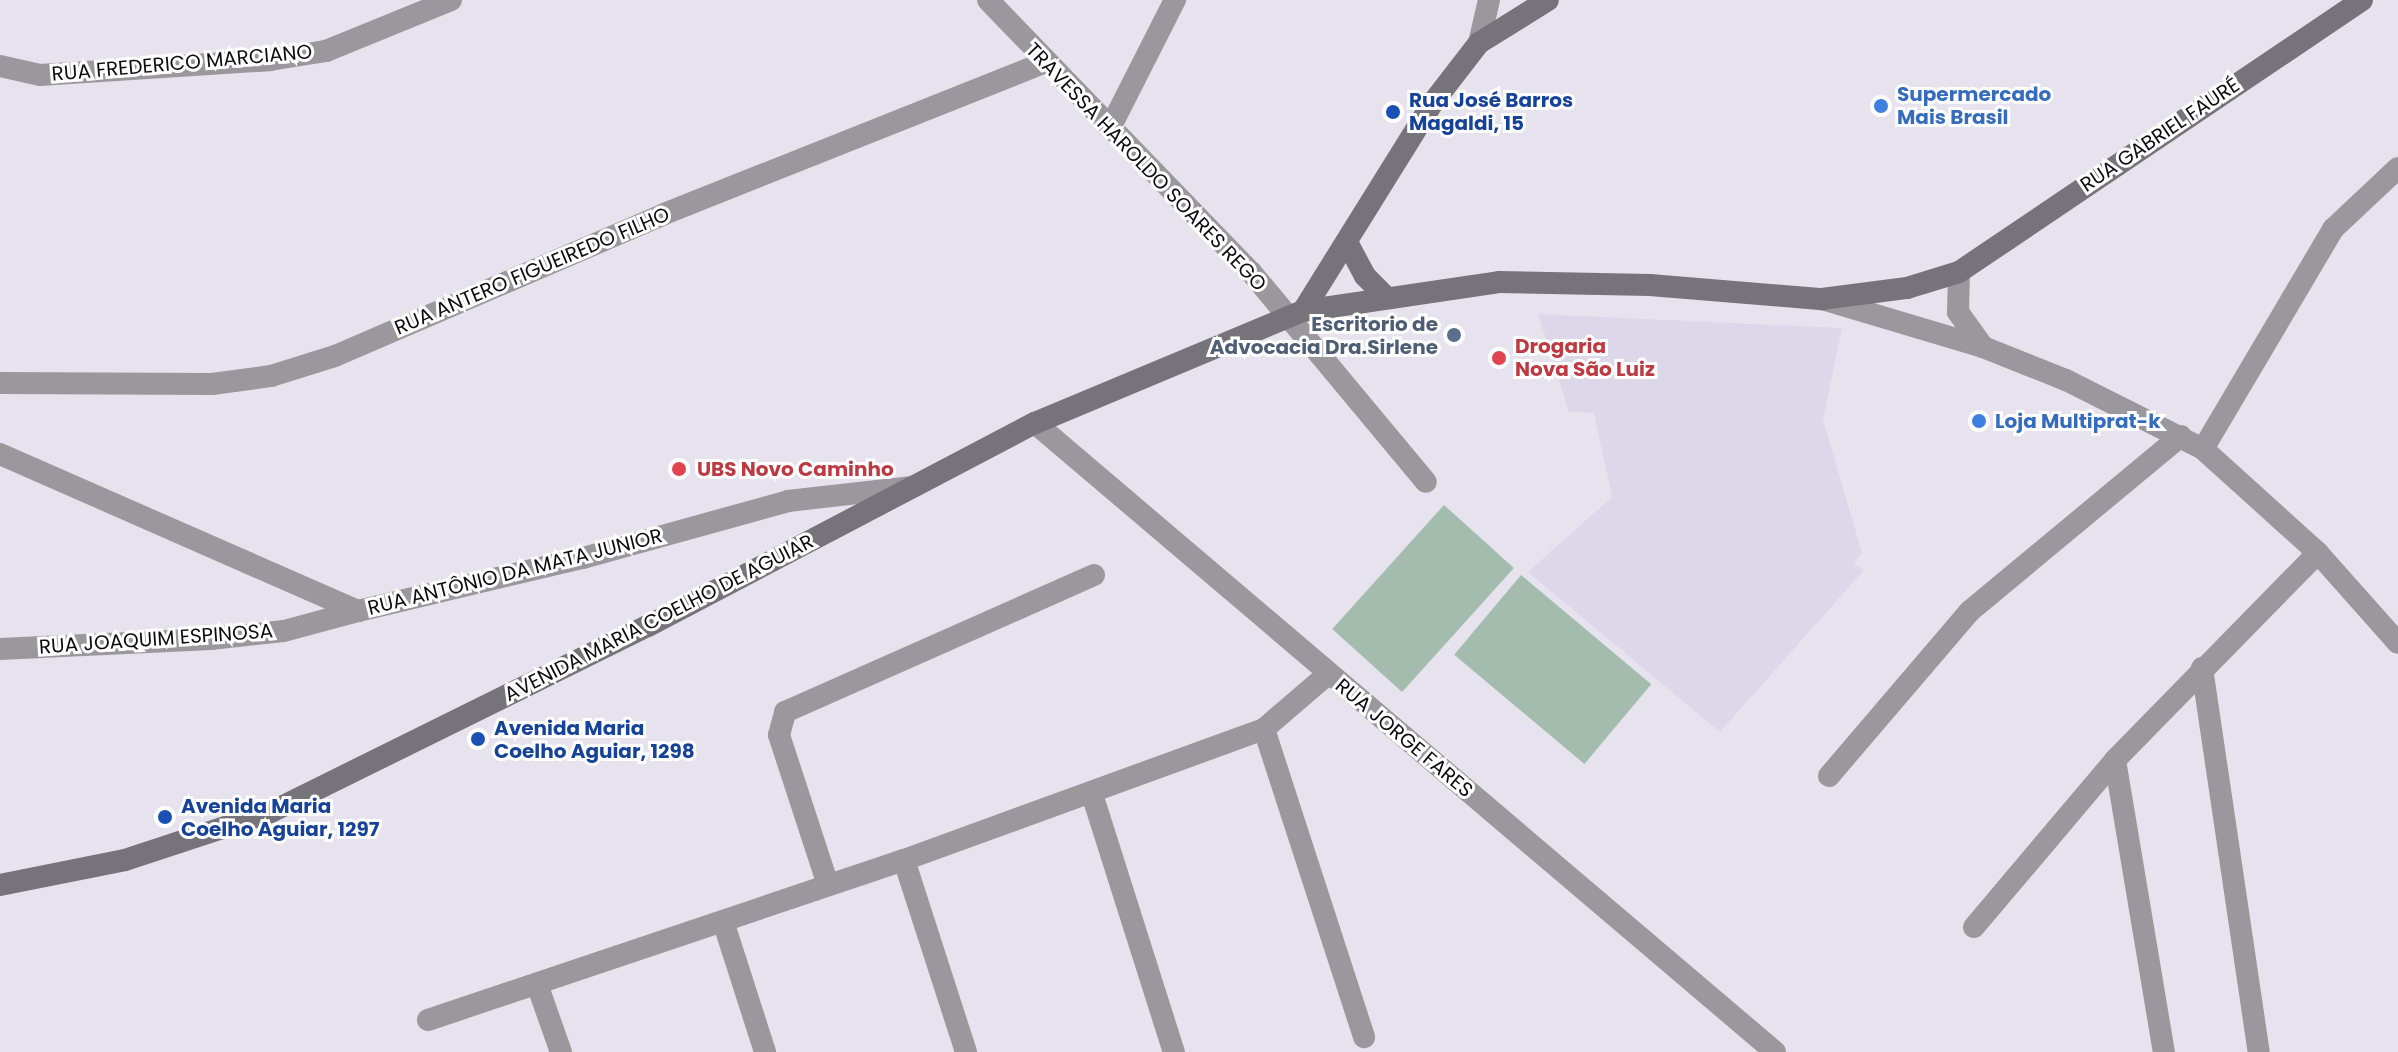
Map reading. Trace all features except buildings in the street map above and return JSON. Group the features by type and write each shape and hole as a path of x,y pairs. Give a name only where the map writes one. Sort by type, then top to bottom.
{"main road":[{"path":"1294,314 1348,244 1431,105 1479,43 1548,0"},
{"name":"RUA GABRIEL FAURÉ","path":"1822,299 1907,288 1959,272 2362,0"},
{"path":"1348,244 1365,276 1387,298"},
{"name":"AVENIDA MARIA COELHO DE AGUIAR","path":"0,885 125,860 271,812 648,626 1035,423 1294,314 1499,282 1650,285 1822,299"}],"street":[{"name":"RUA FREDERICO MARCIANO","path":"0,66 40,75 270,60 326,51 451,0"},
{"name":"TRAVESSA HAROLDO SOARES REGO","path":"988,0 1045,62 1294,314 1426,482"},
{"path":"1110,128 1175,0"},
{"path":"1479,43 1489,0"},
{"name":"RUA ANTERO FIGUEIREDO FILHO","path":"0,383 212,384 271,376 335,356 664,214 1045,62"},
{"path":"2203,449 2333,229 2398,168"},
{"path":"1959,272 1958,312 1983,347"},
{"path":"1822,299 1983,347 2066,380 2203,449 2318,553 2398,643"},
{"name":"RUA JORGE FARES","path":"1035,423 1775,1052"},
{"path":"1829,776 1970,611 2181,436"},
{"name":"RUA ANTÔNIO DA MATA JUNIOR","path":"0,454 358,611 583,558 788,501 915,487"},
{"path":"1974,927 2115,760 2318,553"},
{"path":"828,885 779,735 785,712 1094,575"},
{"name":"RUA JOAQUIM ESPINOSA","path":"0,649 211,639 284,631 358,611"},
{"path":"2202,668 2259,1052"},
{"path":"428,1020 904,860 1264,729 1328,674"},
{"path":"1264,729 1364,1037"},
{"path":"2115,760 2164,1052"},
{"path":"1092,794 1174,1052"},
{"path":"904,860 966,1052"},
{"path":"723,921 765,1052"},
{"path":"537,984 561,1052"}],"shaded area":[{"path":"1538,314 1842,328 1823,420 1862,553 1854,563 1864,570 1720,732 1528,572 1612,497 1594,413 1569,412"}],"green space":[{"path":"1444,505 1514,568 1402,692 1332,629"},
{"path":"1521,575 1651,684 1584,764 1454,655"}],"place":[{"name":"Supermercado Mais Brasil","path":"1881,106"},
{"name":"Rua José Barros Magaldi, 15","path":"1393,112"},
{"name":"Escritorio de Advocacia Dra.Sirlene","path":"1454,335"},
{"name":"Drogaria Nova São Luiz","path":"1499,358"},
{"name":"Loja Multiprat-k","path":"1979,421"},
{"name":"UBS Novo Caminho","path":"679,469"},
{"name":"Avenida Maria Coelho Aguiar, 1298","path":"478,739"},
{"name":"Avenida Maria Coelho Aguiar, 1297","path":"165,817"}]}
